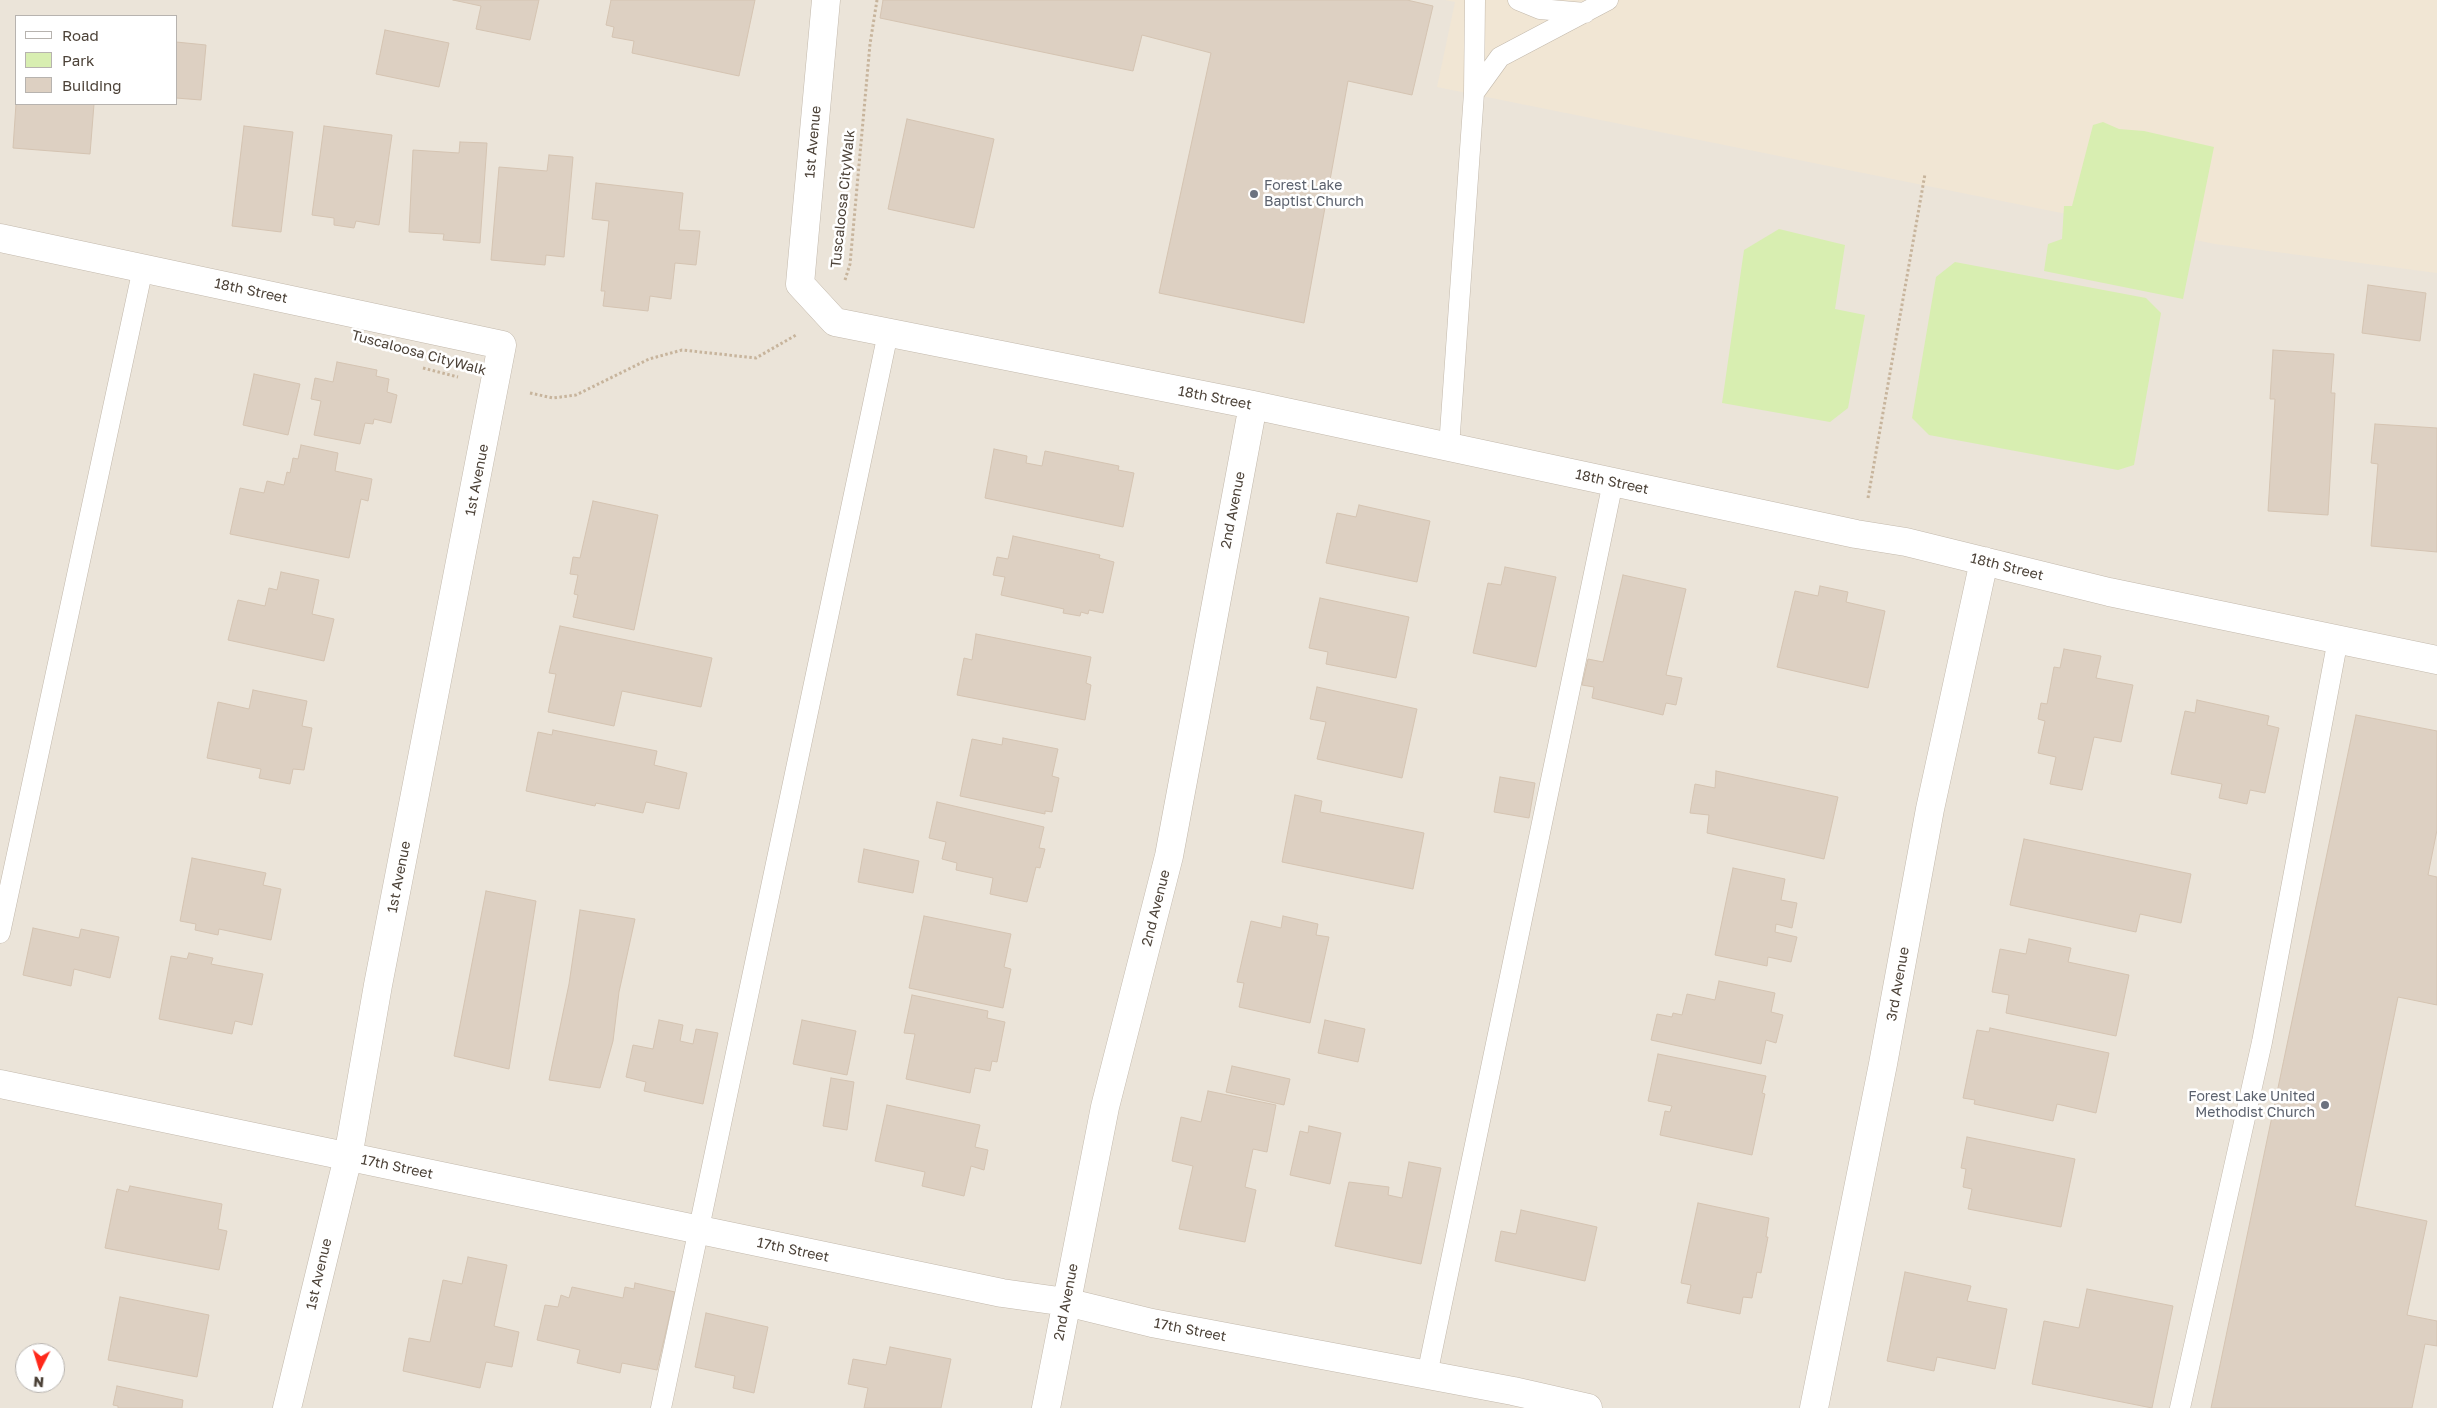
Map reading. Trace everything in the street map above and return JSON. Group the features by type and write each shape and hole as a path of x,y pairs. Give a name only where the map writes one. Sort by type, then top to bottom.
{"street":[{"name":"1st Avenue","path":"800,284 826,0"},
{"name":"18th Street","path":"0,238 502,345"},
{"name":"18th Street","path":"800,284 835,322 1253,405 1856,534 1906,542 2109,592 2437,660"},
{"name":"1st Avenue","path":"287,1408 348,1157 378,985 502,345"},
{"name":"2nd Avenue","path":"1046,1408 1106,1107 1169,856 1253,405"},
{"name":"3rd Avenue","path":"1814,1408 1883,1064 1930,809 1984,561"},
{"name":"17th Street","path":"0,1084 1002,1293 1066,1302 1152,1323 1427,1375 1588,1408"}],"lane":[{"path":"1449,447 1474,93 1475,0"},
{"path":"1518,0 1540,9 1585,13"},
{"path":"1474,93 1500,57 1608,0"},
{"path":"0,933 143,268"},
{"path":"661,1408 888,333"},
{"path":"1427,1375 1613,482"},
{"path":"2180,1408 2262,1042 2338,639"}],"path":[{"name":"Tuscaloosa CityWalk","path":"420,367 553,398 576,395 649,359 682,350 756,358 792,339 822,308 844,281 850,264 870,44 877,0"},
{"path":"1867,504 1925,174"}],"shaded area":[{"path":"0,0 2437,0 2437,1408 0,1408"},
{"path":"1445,0 2437,0 2437,273 2215,244 1437,87 1455,2"}],"green space":[{"path":"2103,122 2119,129 2144,131 2214,147 2183,299 2044,271 2048,244 2062,239 2064,206 2072,206 2093,125"},
{"path":"1779,229 1845,245 1835,309 1865,315 1848,408 1830,422 1722,403 1744,250"},
{"path":"1955,262 2146,298 2161,313 2134,465 2118,470 1929,435 1912,418 1936,277"}],"building":[{"path":"453,0 539,0 530,40 476,29 481,6"},
{"path":"611,0 755,0 739,76 632,53 634,41 612,37 614,27 606,25"},
{"name":"Forest Lake Baptist Church","path":"883,0 1407,0 1433,6 1412,95 1348,81 1304,323 1159,293 1211,53 1142,35 1133,71 880,18"},
{"path":"385,30 449,43 439,87 376,74"},
{"path":"178,42 206,45 201,100 178,98"},
{"path":"16,105 94,105 90,154 13,148"},
{"path":"907,119 994,139 974,228 888,209"},
{"path":"244,126 293,132 281,232 232,226"},
{"path":"324,126 392,135 379,225 356,221 354,228 334,225 334,218 312,215"},
{"path":"460,142 487,143 480,243 443,240 444,234 409,232 413,150 459,153"},
{"path":"549,155 573,157 564,257 546,255 545,265 491,260 499,167 547,171"},
{"path":"596,183 683,193 679,230 700,231 696,265 675,263 671,299 650,296 648,311 603,306 605,291 601,291 609,221 592,219"},
{"path":"2368,285 2426,293 2420,341 2362,333"},
{"path":"2273,350 2334,354 2331,393 2335,393 2328,515 2268,511 2275,399 2270,399"},
{"path":"337,362 377,370 376,376 389,379 387,392 397,395 391,423 374,419 373,424 365,423 360,444 314,435 321,401 311,399 315,378 333,382"},
{"path":"254,374 300,384 288,435 243,425"},
{"path":"2375,424 2437,428 2437,552 2371,546 2378,464 2371,463"},
{"path":"301,445 338,453 335,471 372,479 368,501 361,499 349,558 230,534 240,488 264,493 267,481 284,485 287,472 290,473 293,458 298,459"},
{"path":"994,449 1027,456 1026,463 1042,466 1045,451 1119,466 1118,470 1134,473 1123,527 985,498"},
{"path":"593,501 658,515 634,630 573,617 578,595 574,594 578,575 570,574 573,557 580,558"},
{"path":"1359,505 1430,521 1417,582 1326,563 1337,513 1356,517"},
{"path":"1013,536 1100,555 1099,558 1114,562 1103,613 1089,610 1088,614 1081,612 1080,616 1063,613 1064,609 1001,595 1005,577 993,575 997,557 1008,559"},
{"path":"1505,567 1556,577 1536,667 1473,653 1488,583 1501,585"},
{"path":"281,572 319,580 312,614 334,619 324,661 228,640 238,600 265,606 269,588 277,590"},
{"path":"1623,575 1686,589 1666,675 1682,678 1676,705 1666,703 1663,715 1592,698 1594,687 1582,685 1588,659 1603,662"},
{"path":"1820,586 1848,592 1846,602 1885,611 1868,688 1777,667 1795,591 1818,596"},
{"path":"1320,598 1409,617 1396,678 1326,664 1328,652 1309,648"},
{"path":"560,626 712,658 701,707 622,691 614,726 548,712 556,674 549,673"},
{"path":"976,634 1091,657 1086,683 1091,685 1085,720 957,695 964,658 972,660"},
{"path":"2064,649 2101,656 2096,678 2133,685 2121,742 2094,737 2082,790 2050,784 2056,757 2038,753 2045,721 2038,719 2041,703 2047,704 2054,667 2060,668"},
{"path":"1317,687 1417,709 1402,778 1317,759 1326,722 1310,719"},
{"path":"253,690 307,701 302,726 312,728 304,770 293,769 290,784 259,778 261,769 207,758 218,702 249,709"},
{"path":"2197,700 2269,716 2267,725 2279,728 2265,793 2250,790 2247,804 2219,798 2222,784 2171,774 2185,711 2195,713"},
{"name":"Forest Lake United Methodist Church","path":"2356,715 2437,731 2437,830 2428,875 2437,877 2437,1005 2398,997 2355,1206 2427,1221 2407,1315 2437,1321 2437,1346 2425,1344 2412,1408 2211,1408"},
{"path":"553,730 657,751 654,765 687,773 679,809 646,802 643,813 596,803 595,806 526,791 538,732 552,735"},
{"path":"1003,738 1058,749 1052,776 1059,778 1052,812 1045,811 1045,814 960,796 972,739 1002,745"},
{"path":"1716,771 1838,797 1824,859 1707,833 1709,815 1690,813 1695,784 1715,788"},
{"path":"1500,777 1535,783 1529,818 1494,812"},
{"path":"1295,795 1322,801 1320,812 1424,833 1413,889 1282,862"},
{"path":"937,802 1044,827 1039,848 1045,849 1040,868 1036,867 1027,902 990,894 993,878 956,870 957,863 942,859 946,842 929,838"},
{"path":"2024,839 2191,874 2181,923 2140,914 2136,932 2010,905"},
{"path":"864,849 919,861 913,893 858,882"},
{"path":"192,858 266,873 263,885 281,889 271,940 219,929 218,935 195,930 196,924 180,921"},
{"path":"1733,868 1785,879 1781,900 1797,903 1792,928 1776,924 1775,932 1797,937 1791,962 1768,957 1767,966 1715,955"},
{"path":"486,891 536,901 509,1069 454,1056"},
{"path":"580,910 635,919 619,992 613,1041 600,1088 549,1080 569,984"},
{"path":"924,916 1011,934 1004,967 1011,969 1003,1008 909,988"},
{"path":"1283,916 1318,924 1316,935 1329,937 1310,1023 1239,1007 1244,983 1237,982 1251,921 1281,928"},
{"path":"33,928 79,938 81,929 119,937 110,978 74,969 71,986 23,975"},
{"path":"2029,939 2071,948 2068,962 2129,975 2116,1036 2006,1013 2009,995 1992,992 2000,949 2026,954"},
{"path":"189,953 213,958 211,964 263,974 252,1025 235,1021 232,1034 159,1019 171,956 187,959"},
{"path":"1719,981 1775,993 1771,1012 1783,1015 1776,1043 1766,1040 1761,1064 1651,1040 1657,1014 1672,1017 1673,1013 1682,1015 1687,994 1715,1000"},
{"path":"912,995 988,1011 987,1018 1005,1022 997,1062 992,1061 990,1071 975,1068 970,1093 906,1079 915,1034 904,1033"},
{"path":"659,1020 683,1025 680,1041 693,1044 696,1029 718,1033 703,1104 644,1091 646,1082 626,1077 633,1045 653,1049"},
{"path":"802,1020 856,1031 847,1075 793,1064"},
{"path":"1325,1020 1365,1029 1358,1062 1318,1053"},
{"path":"1990,1028 2109,1053 2096,1113 2057,1104 2053,1121 1974,1104 1975,1100 1963,1098 1977,1030 1989,1032"},
{"path":"1658,1054 1766,1076 1762,1093 1765,1094 1752,1155 1660,1135 1665,1111 1670,1112 1672,1106 1648,1101"},
{"path":"1232,1066 1290,1079 1284,1105 1226,1092"},
{"path":"831,1078 854,1082 847,1130 823,1126"},
{"path":"1208,1091 1276,1105 1267,1152 1253,1149 1245,1187 1256,1190 1245,1242 1179,1229 1193,1166 1172,1161 1181,1117 1201,1122"},
{"path":"887,1105 980,1125 975,1147 988,1150 984,1170 971,1166 964,1196 922,1186 925,1172 875,1161"},
{"path":"1309,1126 1341,1133 1330,1184 1290,1175 1300,1131 1308,1133"},
{"path":"1967,1137 2075,1159 2061,1227 1968,1209 1972,1189 1963,1187 1966,1169 1961,1168"},
{"path":"1409,1162 1441,1168 1421,1264 1335,1246 1349,1182 1389,1187 1388,1195 1402,1198"},
{"path":"130,1186 222,1204 218,1229 227,1231 219,1270 105,1248 117,1189 128,1192"},
{"path":"1698,1203 1769,1218 1766,1237 1768,1237 1761,1273 1757,1272 1752,1298 1743,1297 1740,1314 1687,1303 1691,1285 1681,1283"},
{"path":"1521,1210 1597,1227 1585,1281 1495,1261 1501,1231 1516,1234"},
{"path":"468,1257 507,1265 494,1326 519,1332 512,1367 486,1362 480,1388 403,1371 409,1338 430,1342 443,1280 462,1284"},
{"path":"1905,1272 1971,1286 1967,1301 2007,1309 1995,1369 1937,1357 1934,1371 1887,1361"},
{"path":"635,1283 675,1292 657,1370 622,1363 620,1373 577,1363 580,1350 537,1340 545,1305 558,1307 561,1295 569,1298 572,1287 623,1298 625,1287 634,1289"},
{"path":"2087,1289 2173,1306 2152,1408 2032,1384 2044,1321 2079,1328"},
{"path":"120,1297 209,1315 197,1377 108,1360"},
{"path":"706,1313 768,1327 754,1393 733,1388 735,1376 695,1367"},
{"path":"890,1347 951,1359 941,1408 864,1408 868,1388 848,1384 853,1359 886,1365"},
{"path":"117,1386 183,1400 182,1408 118,1408 118,1406 113,1405"}],"place":[{"name":"Forest Lake Baptist Church","path":"1254,194"},
{"name":"Forest Lake United Methodist Church","path":"2325,1105"}]}
